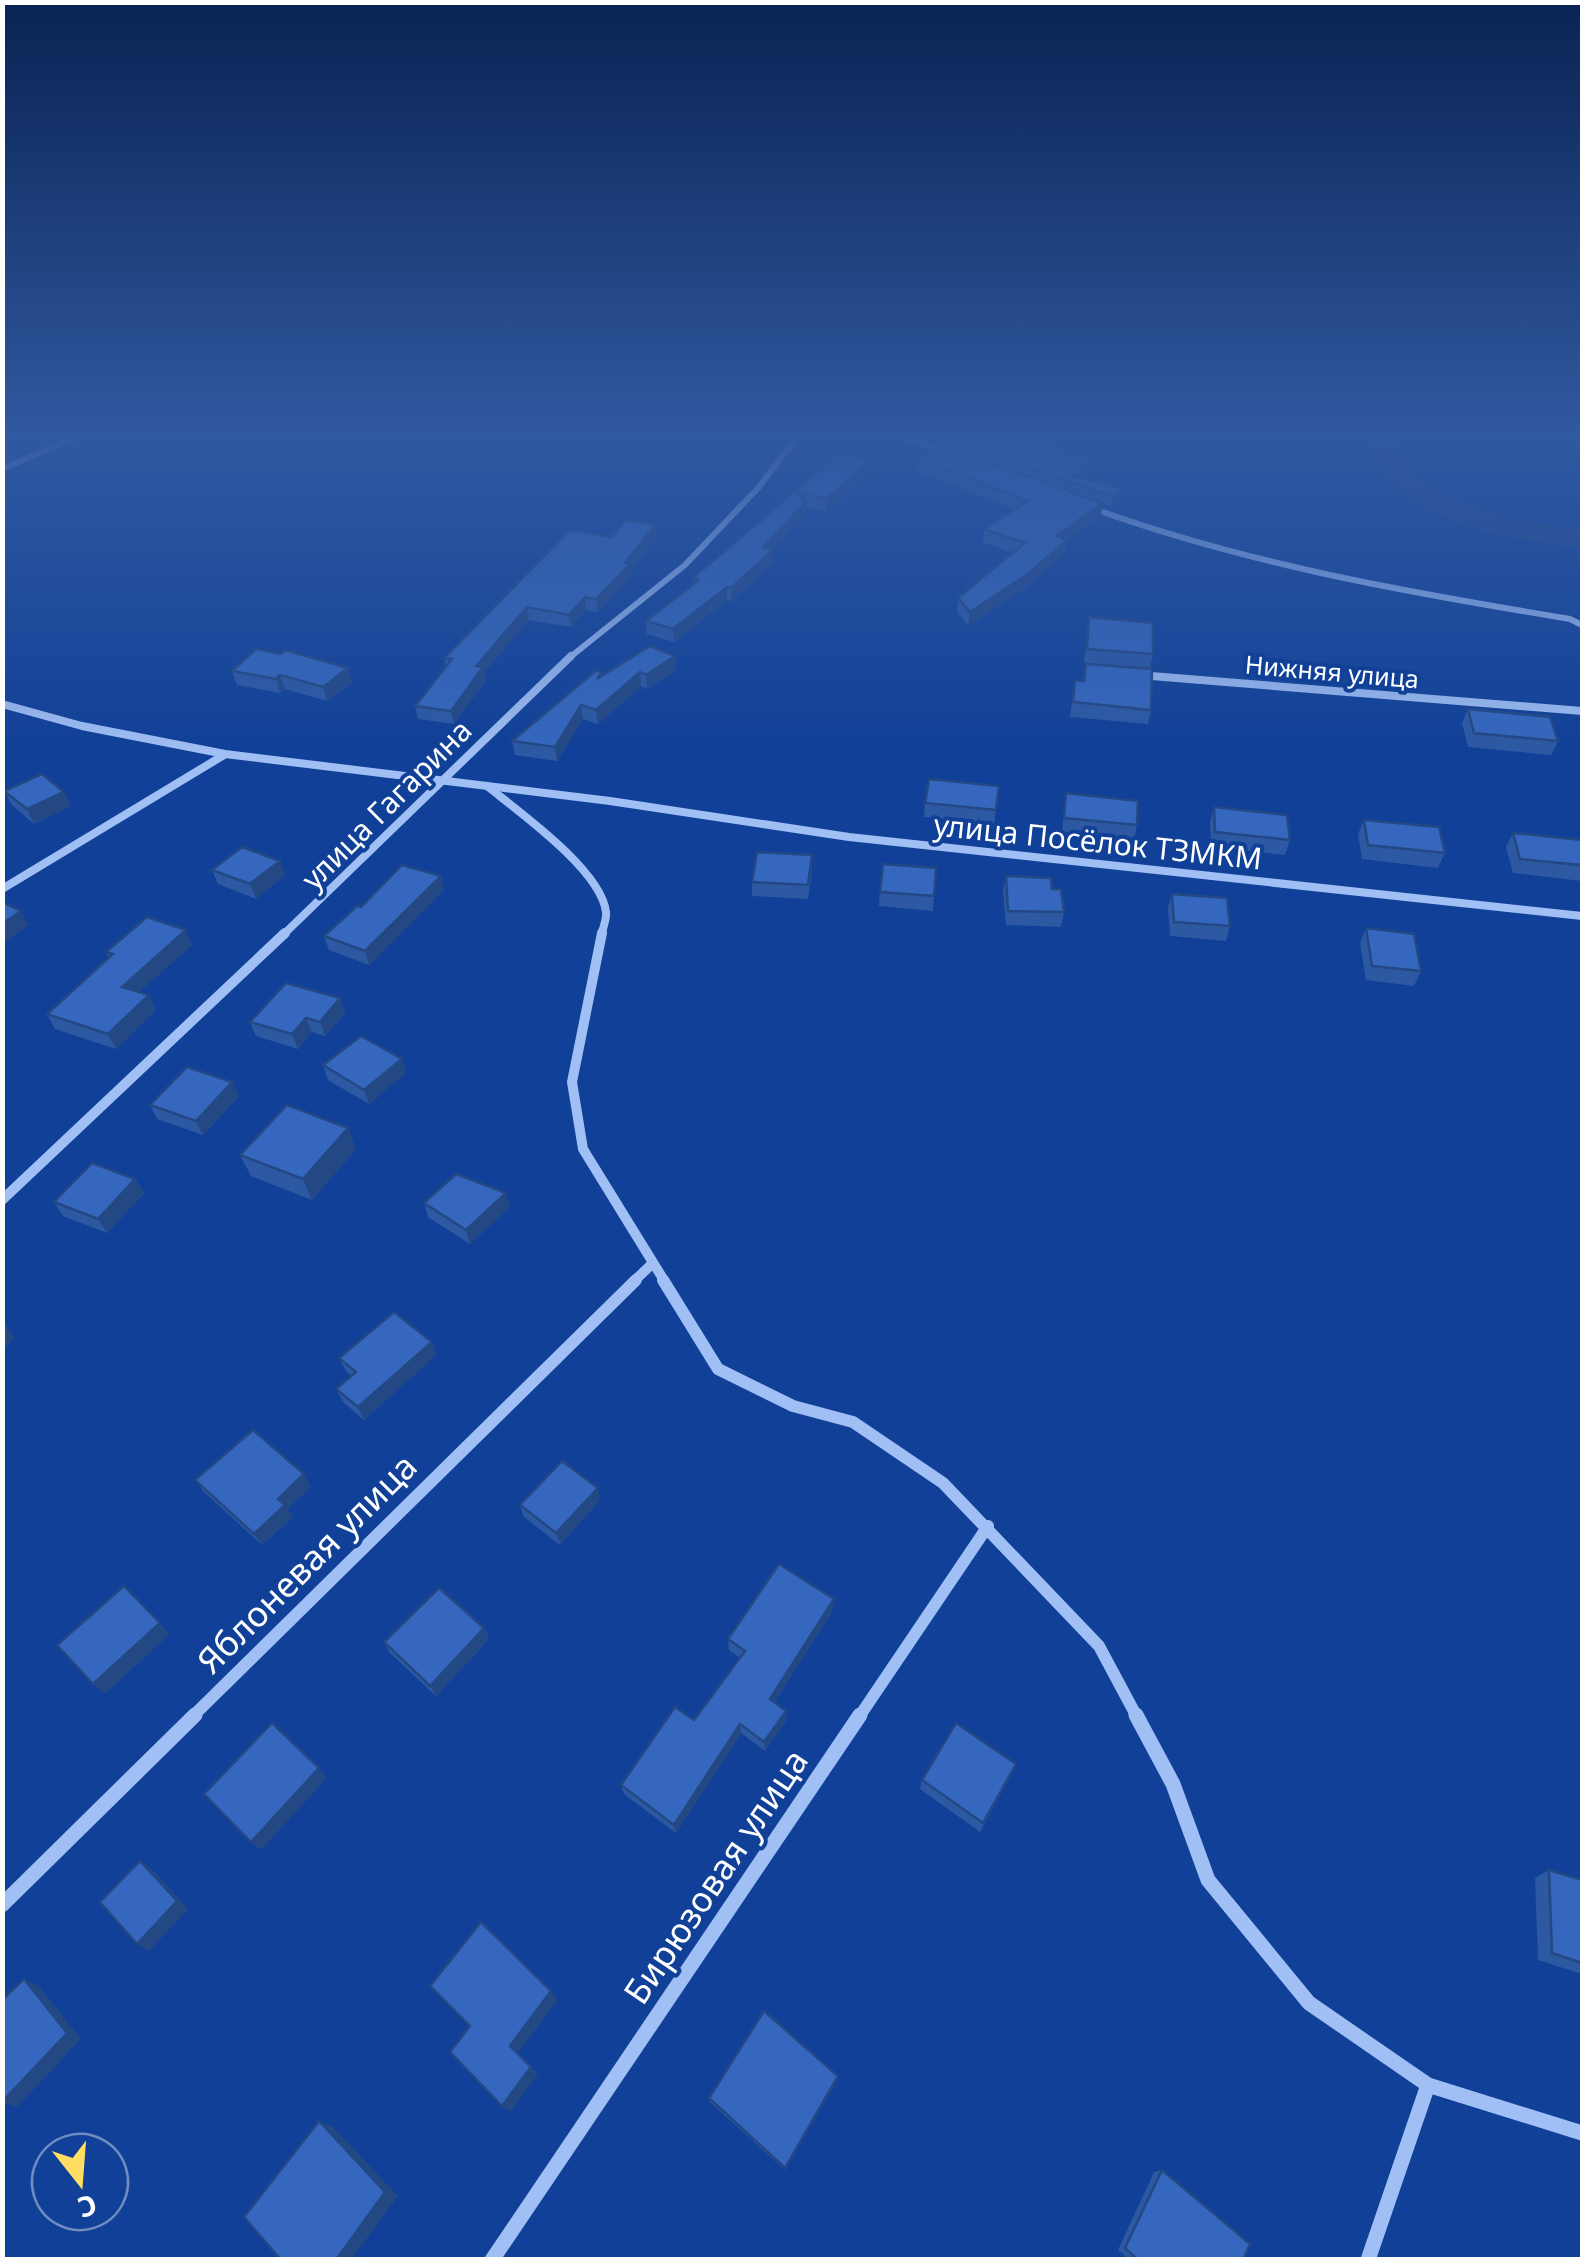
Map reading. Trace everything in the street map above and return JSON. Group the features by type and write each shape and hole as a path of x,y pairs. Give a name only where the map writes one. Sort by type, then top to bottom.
{"street":[{"name":"улица Гагарина","path":"2,1200 446,781 534,690 589,640 686,564 706,543"},
{"path":"1193,543 1318,577 1582,624"},
{"name":"Нижняя улица","path":"1136,675 1582,711"},
{"name":"улица Посёлок ТЗМКМ","path":"2,704 82,726 225,754 610,801 849,837 1582,916"},
{"path":"2,889 225,754"},
{"path":"487,786 573,858 599,892 606,912 572,1082 583,1148 718,1369 793,1406 853,1422 943,1484 988,1526 1099,1646 1172,1784 1208,1880 1309,2002 1428,2084 1582,2133"},
{"name":"Яблоневая улица","path":"2,1905 652,1264"},
{"name":"Бирюзовая улица","path":"492,2260 988,1526"},
{"path":"1368,2260 1428,2084"}],"building":[{"path":"558,543 641,543 625,563 630,564 596,599 585,597 569,615 527,607 476,666 483,667 451,711 415,706 452,659 444,658"},
{"path":"735,543 767,543 763,547 773,550 731,588 727,587 673,629 646,621 699,580 693,578"},
{"path":"1025,543 1064,543 1028,574 970,612 958,598"},
{"path":"1089,617 1153,623 1153,654 1087,649"},
{"path":"650,646 675,656 646,675 640,672 596,710 581,705 555,747 512,741 597,670 601,673 597,679"},
{"path":"256,649 281,654 285,650 348,668 323,687 280,675 276,679 232,671"},
{"path":"1086,664 1152,669 1151,710 1073,702 1075,680 1084,681"},
{"path":"1468,709 1550,717 1558,741 1474,733"},
{"path":"42,774 64,792 27,809 4,791"},
{"path":"929,779 999,786 996,810 925,803"},
{"path":"1066,793 1138,801 1137,825 1064,818"},
{"path":"1214,807 1287,815 1290,840 1215,832"},
{"path":"1364,820 1439,827 1445,853 1368,845"},
{"path":"1513,833 1582,840 1582,865 1520,859"},
{"path":"242,847 280,861 250,884 212,870"},
{"path":"757,852 812,855 808,885 752,882"},
{"path":"883,864 936,868 934,896 880,892"},
{"path":"402,865 441,876 365,951 324,936 357,906 361,907"},
{"path":"1006,876 1051,878 1052,889 1061,889 1064,912 1008,911"},
{"path":"1172,894 1227,898 1230,926 1174,922"},
{"path":"2,902 21,911 2,924"},
{"path":"147,917 186,930 122,987 149,995 108,1034 47,1014 113,954 106,952"},
{"path":"1366,928 1414,934 1421,971 1372,966"},
{"path":"286,983 340,998 320,1022 306,1018 292,1034 250,1022"},
{"path":"361,1036 402,1059 364,1090 323,1065"},
{"path":"187,1067 232,1082 196,1121 150,1105"},
{"path":"287,1105 348,1128 303,1179 240,1155"},
{"path":"92,1163 135,1179 98,1219 54,1202"},
{"path":"456,1174 506,1193 466,1230 424,1203"},
{"path":"394,1312 432,1342 358,1407 336,1389 356,1372 339,1358"},
{"path":"253,1430 304,1474 278,1499 285,1505 254,1534 195,1480"},
{"path":"562,1461 598,1488 556,1533 520,1505"},
{"path":"779,1564 834,1599 770,1699 786,1711 764,1742 740,1724 674,1825 621,1785 675,1707 694,1720 745,1651 728,1639"},
{"path":"124,1586 160,1623 93,1684 57,1645"},
{"path":"439,1588 484,1628 430,1686 384,1642"},
{"path":"272,1723 319,1768 251,1842 204,1794"},
{"path":"956,1723 1016,1764 983,1823 922,1780"},
{"path":"140,1861 177,1901 137,1944 100,1902"},
{"path":"1549,1870 1582,1880 1582,1963 1552,1953"},
{"path":"481,1922 551,1991 510,2046 531,2067 502,2106 450,2052 470,2026 430,1986"},
{"path":"24,1979 67,2033 2,2102 2,2000"},
{"path":"764,2011 838,2076 785,2168 709,2098"},
{"path":"319,2121 385,2192 336,2260 281,2260 244,2217"},
{"path":"1162,2170 1250,2244 1243,2260 1138,2260 1125,2248"}]}
